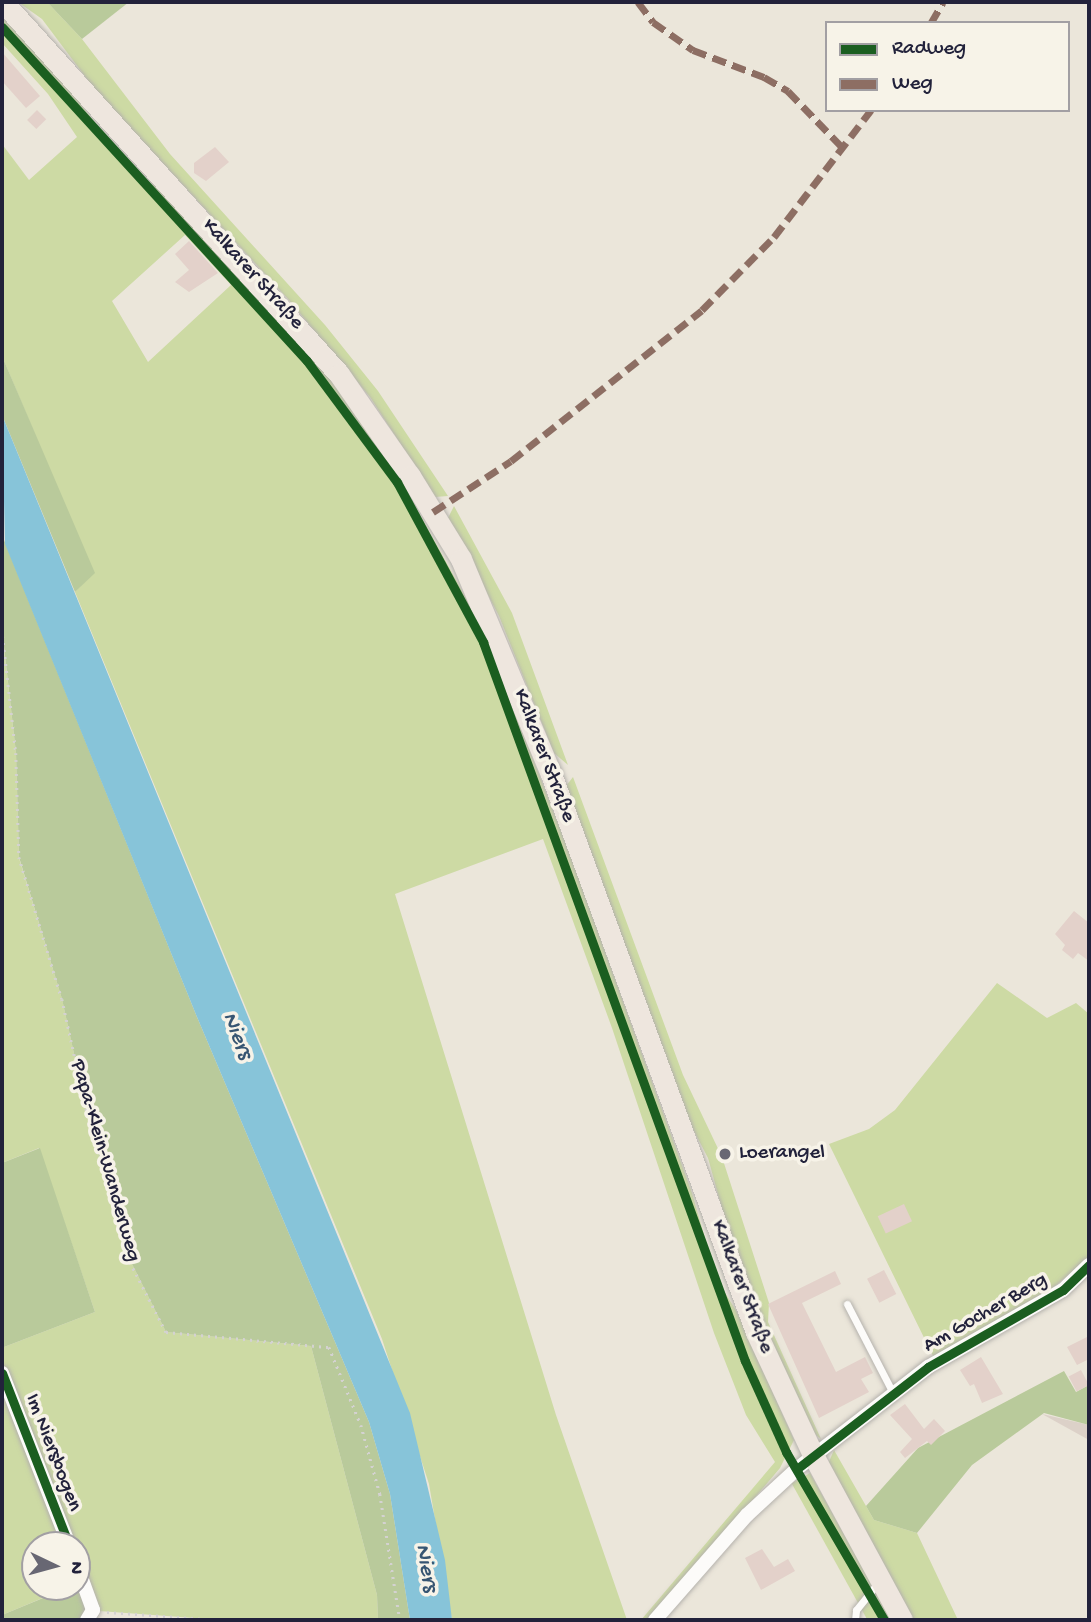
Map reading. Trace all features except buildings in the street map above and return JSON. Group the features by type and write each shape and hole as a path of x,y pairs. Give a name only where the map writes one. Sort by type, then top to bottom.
{"main road":[{"name":"Kalkarer Straße","path":"3,2 339,374 410,476 461,559 551,774 756,1332 814,1457 902,1620"}],"street":[{"name":"Am Gocher Berg","path":"656,1620 747,1515 814,1457 928,1367 1063,1290 1089,1265"},
{"name":"Im Niersbogen","path":"2,1373 64,1531"}],"lane":[{"path":"846,1304 894,1394"},
{"path":"855,1620 856,1610 880,1580"}],"path":[{"path":"90,1615 220,1620"}],"shaded area":[{"path":"1042,1414 1089,1425 1089,1440"}],"green space":[{"path":"18,2 47,2 82,39 170,154 325,325 378,391 448,496 435,497 370,397 288,299 93,87 42,19"},
{"path":"47,2 129,2 82,39"},
{"path":"2,17 76,98 130,169 162,191 329,378 394,468 481,625 571,857 692,1193 717,1280 737,1312 794,1440 780,1468 651,1620 641,1620 775,1462 746,1415 714,1333 612,1028 543,839 395,894 556,1415 627,1620 452,1620 429,1484 382,1339 75,592 93,573 2,356 2,144 29,180 77,137 48,94 2,43","holes":["185,235 231,285 148,362 112,301"]},
{"path":"2,356 95,573 75,592 2,415"},
{"path":"454,506 512,613 568,765 554,753 499,616 448,518"},
{"path":"2,535 197,1017 369,1422 390,1494 410,1620 378,1620 377,1595 311,1346 166,1332 131,1262 91,1131 62,999 19,857 16,753 2,629"},
{"path":"2,631 16,753 19,858 62,999 91,1131 131,1262 166,1332 311,1346 377,1595 378,1620 221,1620 99,1611 91,1601 91,1531 21,1531 21,1601 36,1601 2,1615 4,1347 95,1312 39,1148 2,1163"},
{"path":"573,777 683,1075 722,1157 769,1303 768,1322 821,1439 813,1433 764,1326 730,1238 708,1158 685,1114 566,786"},
{"path":"997,983 1047,1018 1076,1003 1089,1014 1089,1258 1039,1299 934,1358 829,1144 869,1129 895,1110"},
{"path":"40,1148 95,1312 4,1347 2,1374 2,1163"},
{"path":"1064,1371 1076,1392 1089,1385 1089,1425 1044,1413 972,1465 917,1533 874,1520 866,1506 918,1448"},
{"path":"834,1450 874,1520 917,1533 958,1620 913,1620 828,1464"},
{"path":"810,1473 891,1619 867,1620 792,1483"},
{"path":"36,1601 87,1601 98,1620 2,1620 2,1615"}],"water":[{"name":"Niers","path":"2,415 410,1413 445,1560 452,1620 410,1620 390,1494 369,1422 197,1017 5,544"}],"marked path":[{"path":"638,2 653,22 693,50 764,77 788,91 842,147"},
{"path":"932,21 943,2"},
{"path":"433,512 511,461 702,310 774,237 869,112"}],"cycle path":[{"path":"2,27 307,361 397,482 483,642 745,1361 786,1452 884,1620"},
{"path":"798,1468 928,1367 1063,1290 1089,1265"},
{"path":"2,1373 64,1531"}],"place":[{"name":"Loerangel","path":"725,1154"}]}
